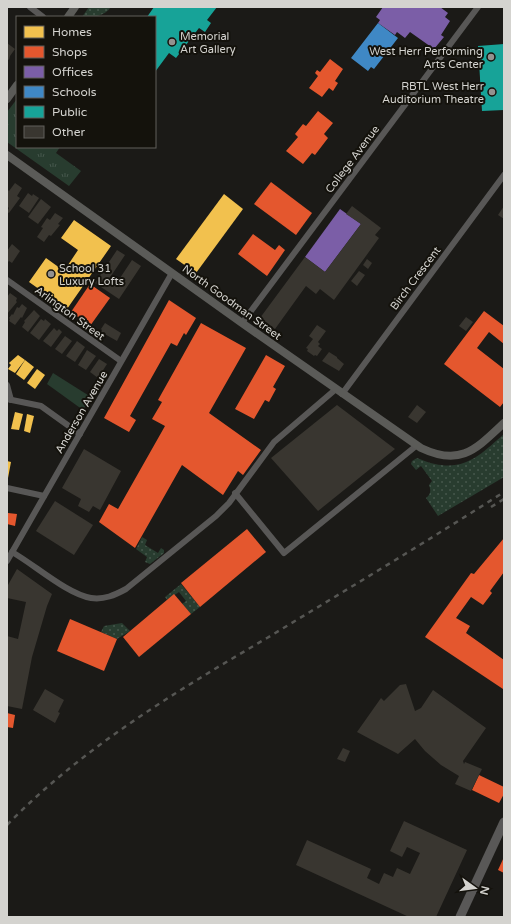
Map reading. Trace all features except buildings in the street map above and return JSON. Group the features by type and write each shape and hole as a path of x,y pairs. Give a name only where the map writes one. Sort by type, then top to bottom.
{"main road":[{"path":"69,16 75,7"},
{"path":"7,99 16,86"},
{"name":"North Goodman Street","path":"7,154 416,446 436,455 450,456 466,453 475,448 504,423"},
{"path":"460,917 504,822"}],"street":[{"path":"30,7 43,16"},
{"name":"College Avenue","path":"242,323 478,7"},
{"name":"Birch Crescent","path":"12,552 25,559 72,592 92,598 108,597 126,589 216,516 229,503 274,442 339,392 504,175"},
{"name":"Anderson Avenue","path":"7,561 172,272"},
{"name":"Arlington Street","path":"7,280 121,361"},
{"path":"7,385 9,399 41,406 80,434"},
{"path":"235,493 284,553 416,446"},
{"path":"7,488 44,496"}],"green space":[{"path":"89,7 111,7 102,15 83,16"},
{"path":"16,100 16,148 59,148 56,153 81,171 69,186 7,142 7,112"},
{"path":"53,373 91,397 83,410 47,384"},
{"path":"504,434 504,477 438,516 426,498 430,493 429,485 432,481 421,466 416,470 411,464 412,461 417,458 433,464 456,465 474,458"},
{"path":"142,537 147,540 145,545 158,553 161,548 164,550 164,553 150,564 145,562 147,557 136,549"},
{"path":"181,584 200,607 191,614 182,604 186,601 179,592 167,600 165,597"},
{"path":"122,623 130,631 117,639 101,632 104,626"}],"railway":[{"path":"7,825 66,771 131,723 198,679 386,566 504,492"},
{"path":"491,507 504,499"}],"place":[{"name":"Memorial Art Gallery","path":"172,42"},
{"name":"West Herr Performing Arts Center","path":"491,57"},
{"name":"RBTL West Herr Auditorium Theatre","path":"492,92"},
{"name":"School 31 Luxury Lofts","path":"51,274"}]}
